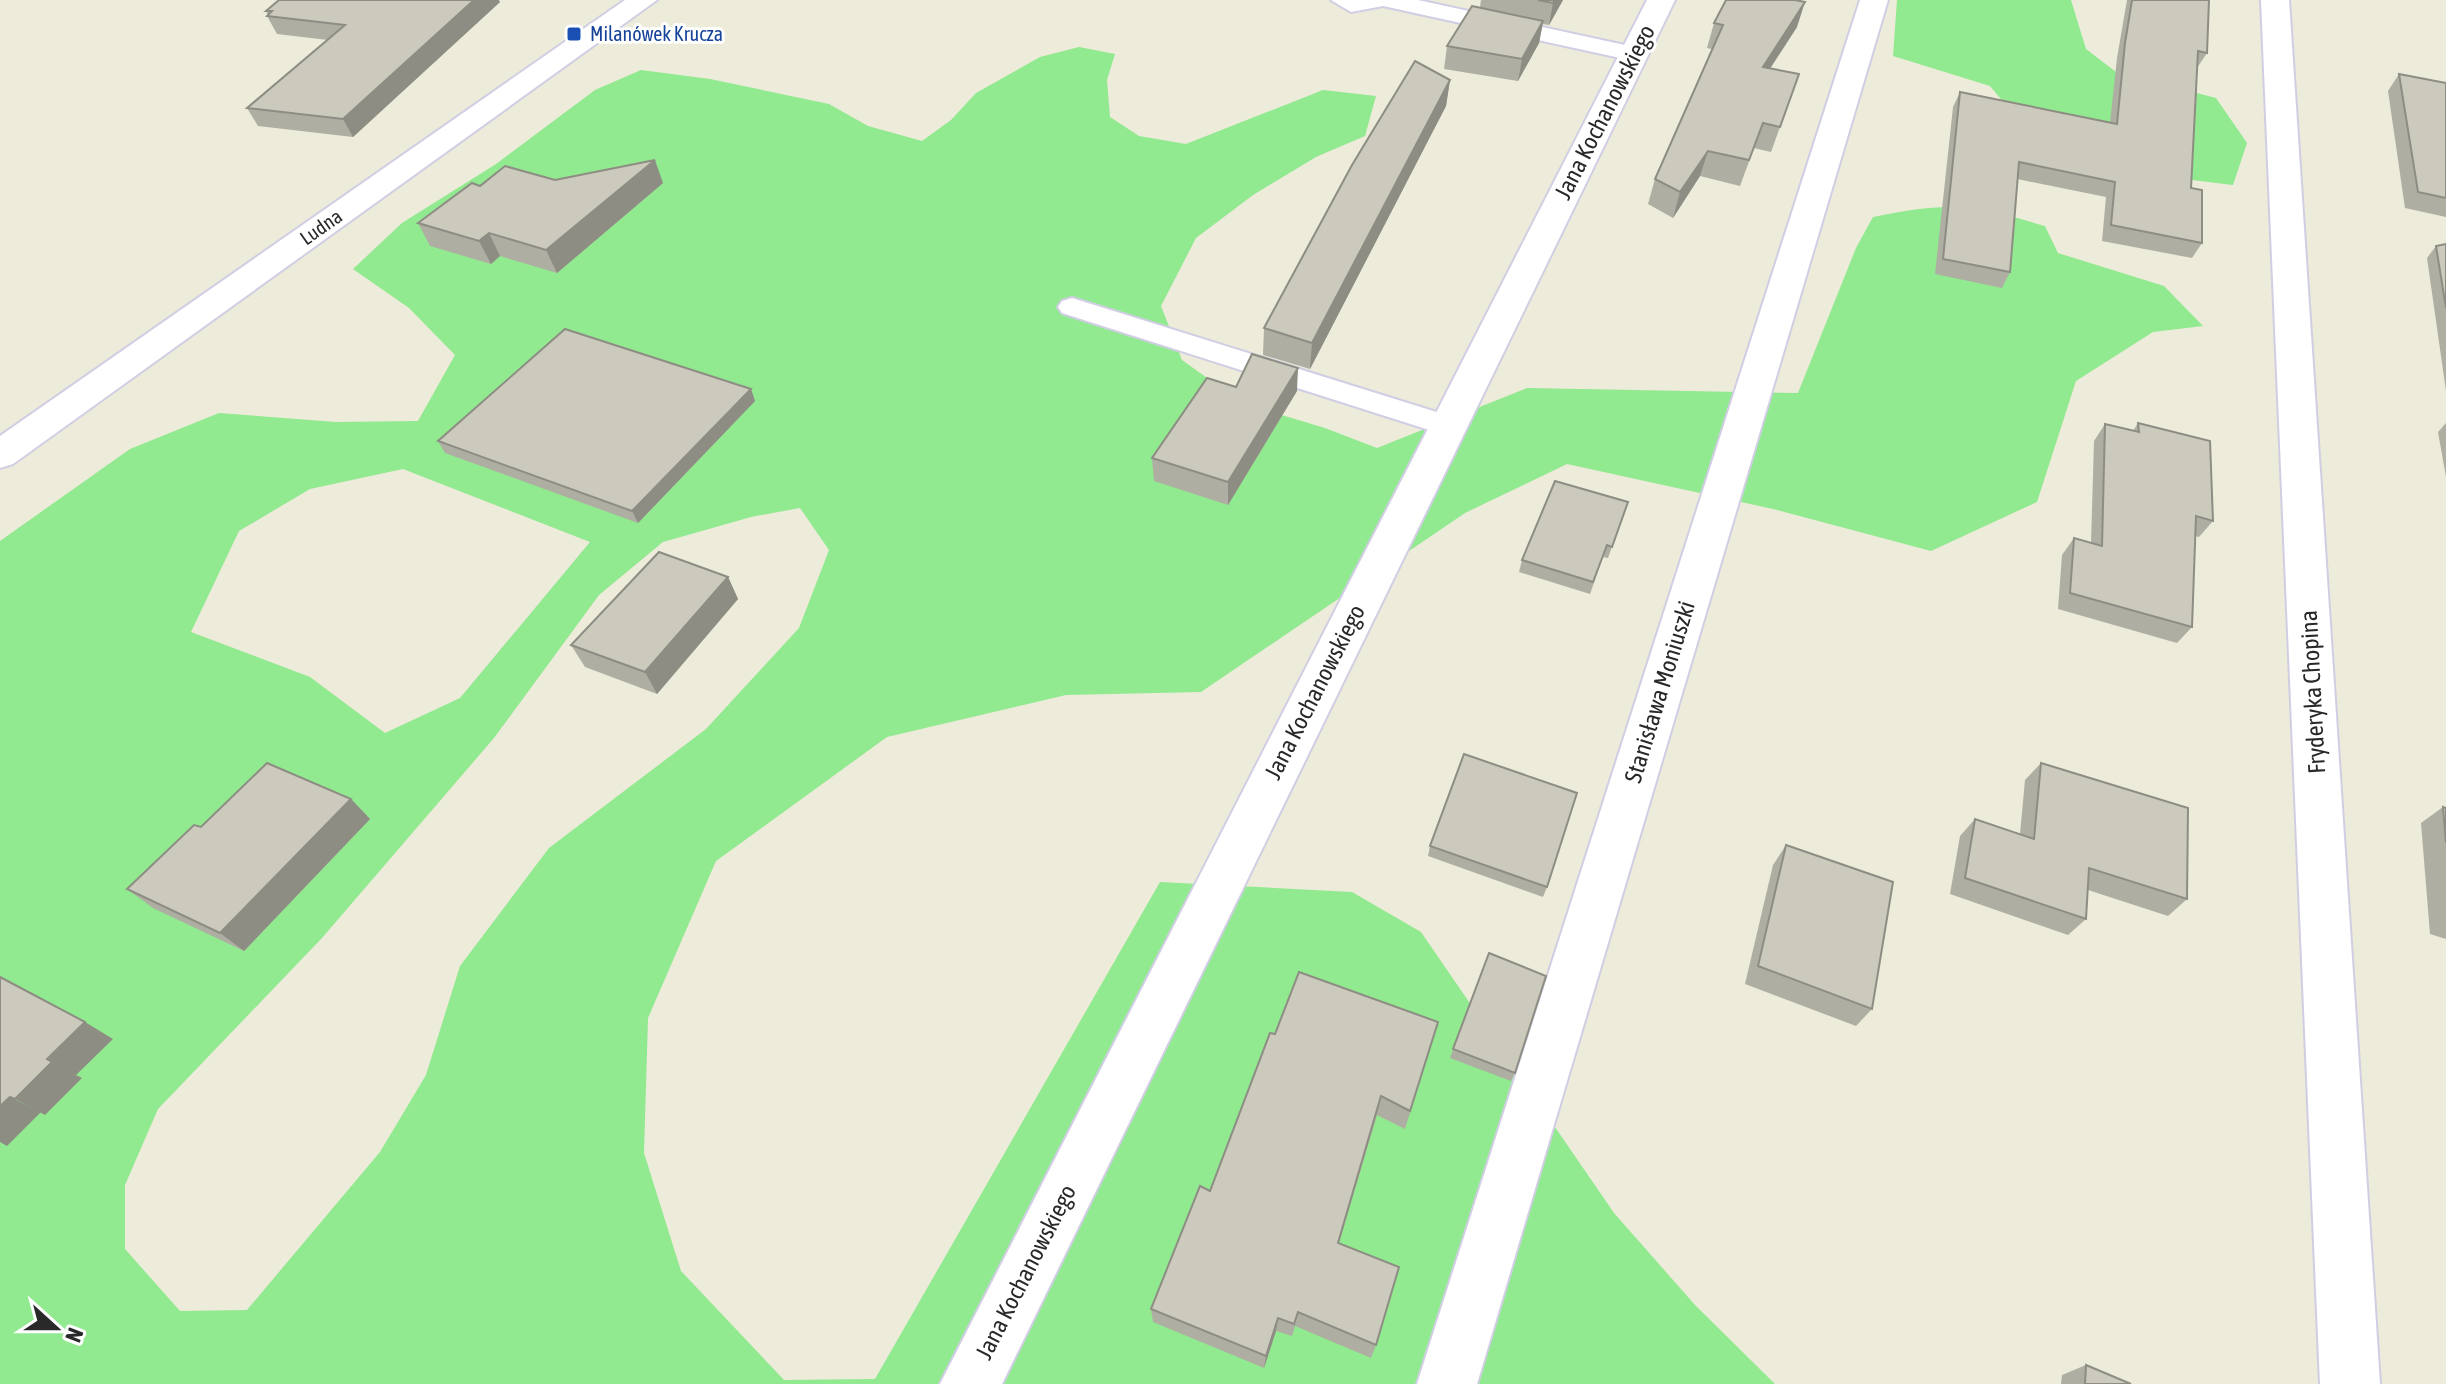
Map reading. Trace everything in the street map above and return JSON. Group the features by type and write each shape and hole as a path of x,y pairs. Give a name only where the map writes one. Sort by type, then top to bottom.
{"street":[{"name":"Jana Kochanowskiego","path":"970,1384 1661,0"},
{"name":"Stanisława Moniuszki","path":"1447,1384 1874,0"},
{"name":"Fryderyka Chopina","path":"2275,0 2350,1384"},
{"name":"Ludna","path":"0,455 640,1"}],"lane":[{"path":"1342,0 1351,5 1379,0"},
{"path":"1387,0 1634,54"},
{"path":"1072,307 1448,426"}],"green space":[{"path":"1897,0 2071,0 2086,49 2116,72 2216,98 2247,143 2233,185 2175,178 2010,110 1990,86 1893,56"},
{"path":"1079,47 1115,54 1107,80 1110,117 1139,136 1186,144 1323,90 1376,96 1365,136 1316,157 1253,195 1196,238 1161,306 1182,360 1242,403 1325,428 1377,448 1527,388 1798,393 1856,248 1873,217 1922,209 1979,209 2045,226 2058,253 2164,286 2203,326 2153,332 2076,381 2037,502 1931,551 1773,509 1567,464 1465,513 1201,692 1066,695 887,737 716,861 648,1018 644,1153 681,1271 784,1380 875,1379 1160,882 1352,892 1421,932 1614,1213 1695,1305 1775,1384 0,1384 0,541 130,449 219,413 336,422 418,421 455,355 409,308 353,269 402,223 496,164 595,90 641,70 710,79 829,104 868,126 922,141 951,120 976,93 1040,57","holes":["403,469 590,542 460,698 385,733 310,677 191,632 239,531 310,489","800,508 829,550 799,628 706,729 549,848 460,966 426,1075 380,1152 247,1310 180,1311 125,1249 125,1185 158,1109 322,938 494,738 599,595 663,542 751,517"]}],"building":[{"path":"279,0 474,0 343,119 247,108 345,25 267,16 272,11 266,11"},
{"path":"1726,0 1805,2 1763,67 1799,74 1780,127 1763,123 1749,160 1708,151 1680,192 1655,179 1723,25 1714,23"},
{"path":"2132,0 2209,0 2207,53 2198,51 2191,188 2202,190 2202,243 2111,225 2115,182 2019,162 2010,272 1943,259 1960,92 2117,124"},
{"path":"1472,6 1543,21 1522,59 1447,46"},
{"path":"1415,61 1450,80 1312,343 1264,328 1352,165"},
{"path":"2399,74 2446,83 2446,198 2418,192"},
{"path":"655,160 546,250 489,233 479,241 418,223 472,183 480,186 505,166 555,180"},
{"path":"2446,244 2446,308 2436,246"},
{"path":"565,329 751,389 632,511 438,441"},
{"path":"1252,354 1298,368 1228,482 1152,458 1207,378 1236,387"},
{"path":"2138,423 2210,441 2213,521 2196,516 2192,627 2070,593 2074,538 2102,546 2105,424 2139,432"},
{"path":"1555,481 1628,502 1612,547 1607,545 1593,582 1522,560"},
{"path":"659,552 728,577 645,672 571,645"},
{"path":"1464,754 1577,793 1547,887 1430,846"},
{"path":"267,763 351,799 220,933 127,889 194,825 201,827"},
{"path":"2041,763 2188,808 2187,899 2089,868 2086,919 1965,878 1975,819 2034,839"},
{"path":"2443,807 2446,808 2446,843"},
{"path":"1786,845 1893,882 1872,1009 1758,966"},
{"path":"1489,953 1546,976 1515,1073 1453,1049"},
{"path":"1299,972 1438,1022 1410,1111 1381,1096 1338,1243 1399,1267 1376,1345 1298,1312 1294,1324 1278,1318 1266,1356 1151,1309 1200,1186 1210,1191 1270,1033 1275,1034"},
{"path":"0,977 85,1022 47,1059 52,1062 15,1099 10,1097 0,1106"},
{"path":"2086,1365 2131,1384 2085,1384"}],"place":[{"name":"Milanówek Krucza","path":"574,34"}]}
